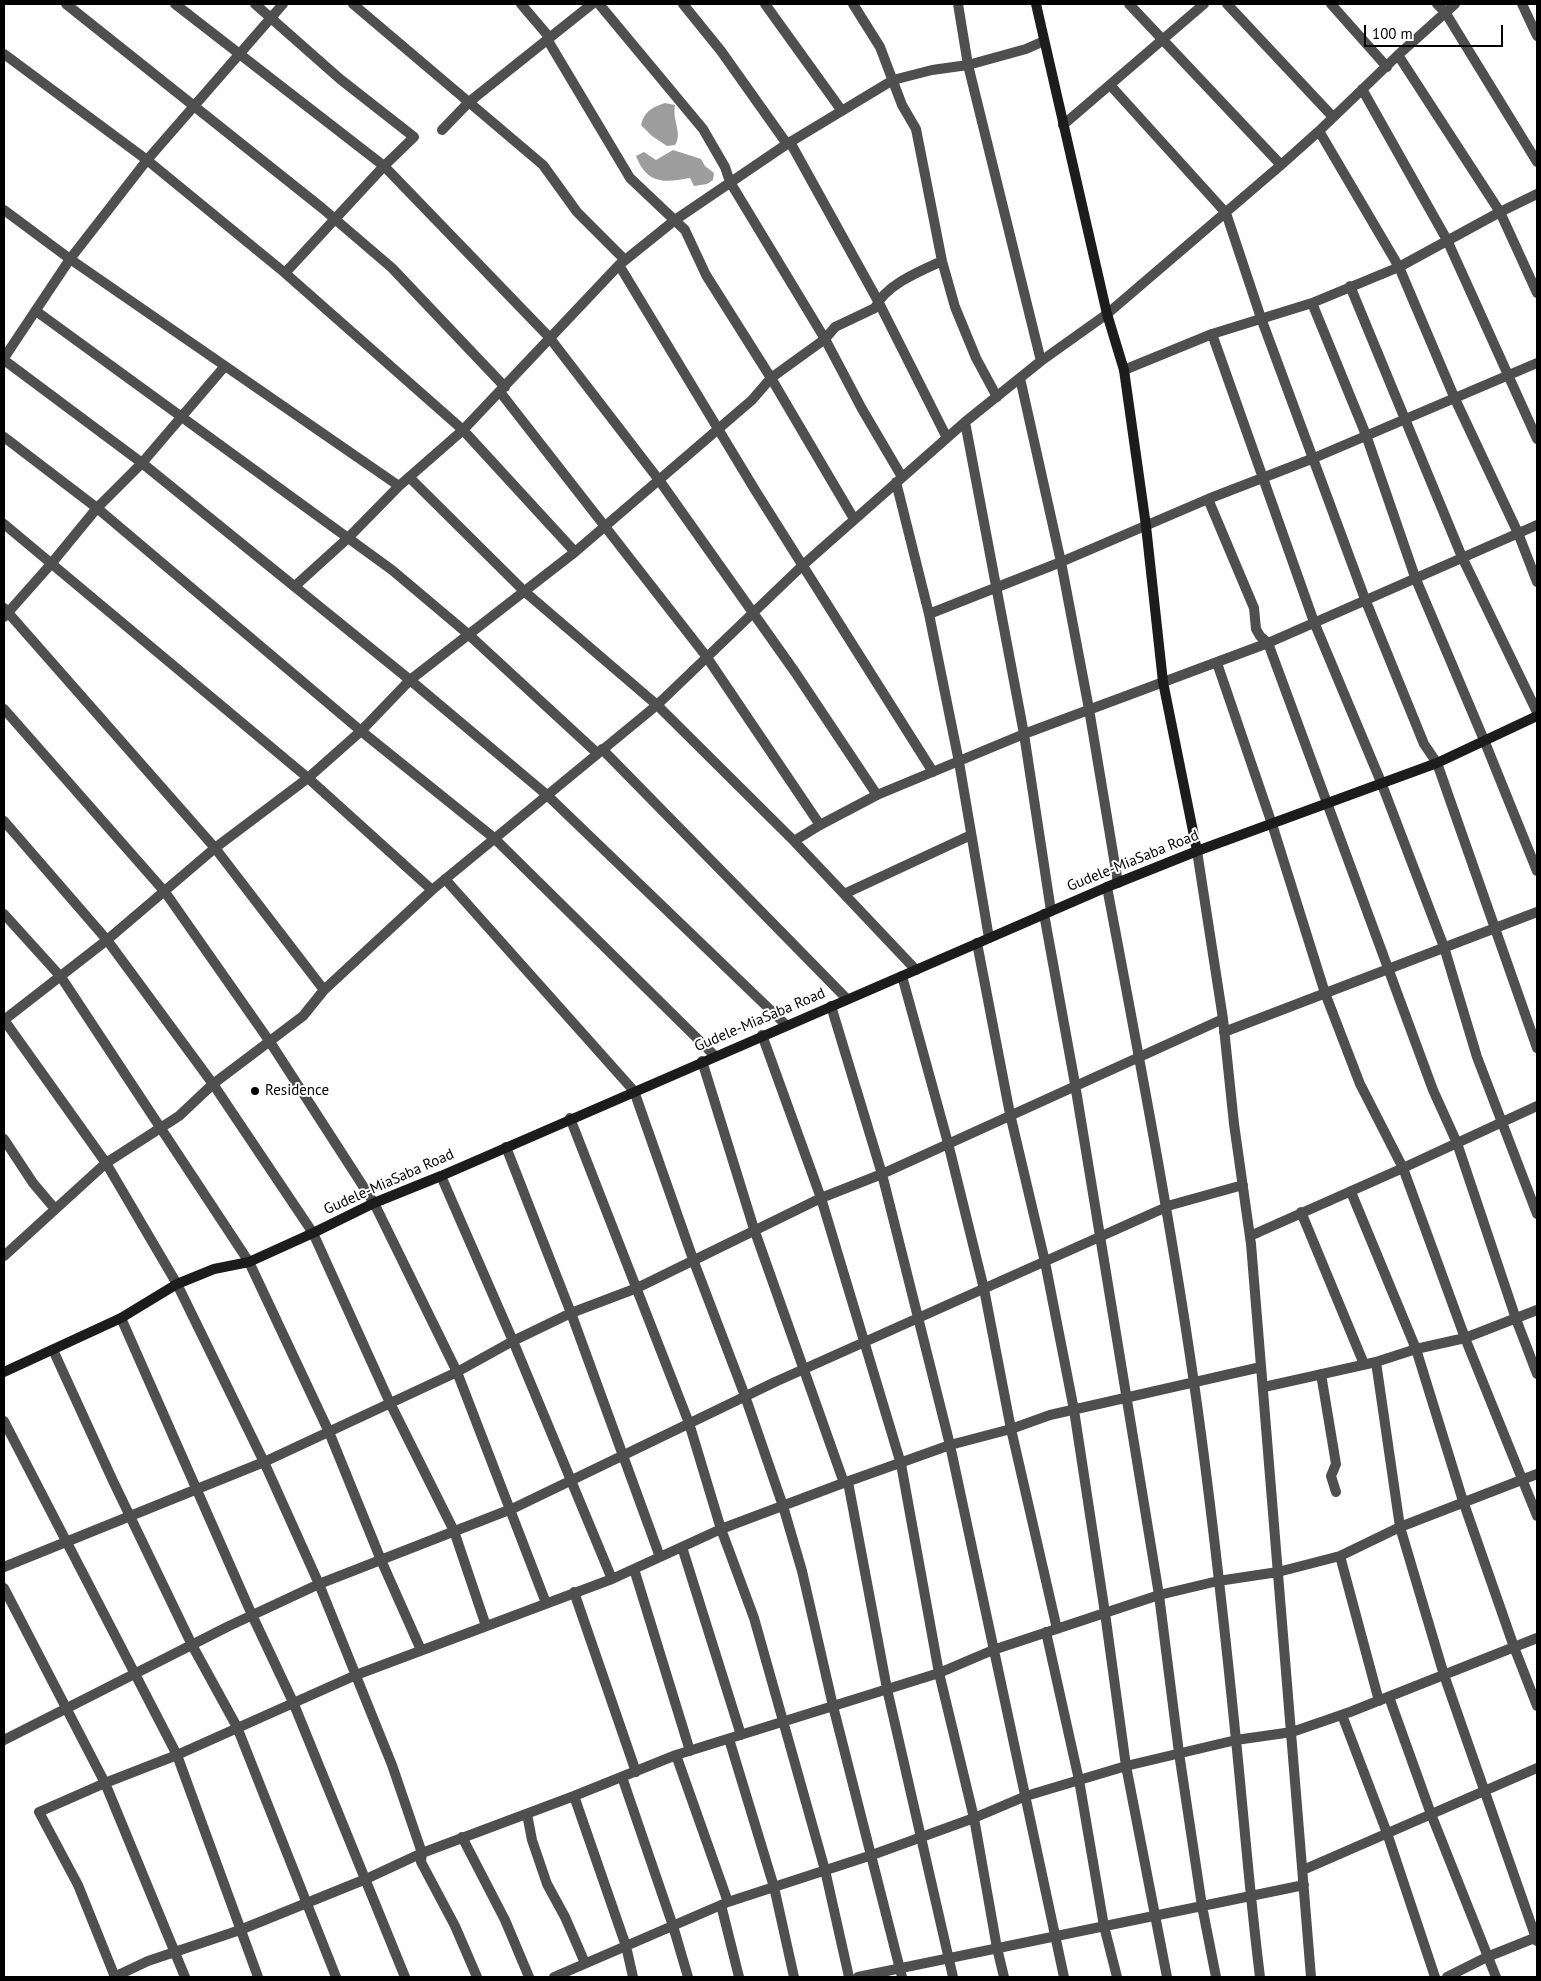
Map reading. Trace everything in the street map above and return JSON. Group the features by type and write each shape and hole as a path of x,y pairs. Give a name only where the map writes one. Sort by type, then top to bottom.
{"street":[{"path":"66,4 336,219 392,268 503,390 605,527 706,656 820,825"},
{"path":"175,4 384,166 549,337 659,480 753,612 877,795"},
{"path":"255,4 340,80 414,137 384,166 285,273"},
{"path":"282,4 147,160 70,259 4,359 142,462 410,680 547,795 786,1025"},
{"path":"353,4 542,165 577,212 622,263 755,490 933,772"},
{"path":"521,4 549,38 630,178 685,230 706,275 854,519"},
{"path":"442,130 468,102 592,4"},
{"path":"599,4 703,129 725,167 730,182 825,339 899,480 959,762 989,938"},
{"path":"684,4 789,143 878,302 947,438"},
{"path":"765,4 842,111"},
{"path":"853,4 880,47 902,105 916,129 942,261 958,316 976,358 997,396"},
{"path":"958,4 968,65 1041,361"},
{"path":"1036,4 1107,314 1124,370 1146,526 1163,682 1197,851 1223,1019 1234,1124 1250,1236 1264,1387 1311,1977"},
{"path":"1129,4 1281,165"},
{"path":"1064,125 1204,4"},
{"path":"1227,4 1333,117"},
{"path":"1331,4 1387,67"},
{"path":"1437,4 1445,12 1537,162"},
{"path":"4,1256 106,1163 179,1116 213,1084 303,1016 324,990 432,890 657,705 706,656 854,519 965,422 1041,361 1107,314 1226,213 1319,131 1398,55 1455,4"},
{"path":"1522,4 1537,36"},
{"path":"295,586 348,538 399,486 463,430 503,390 549,337 622,263 675,220 789,143 893,80 932,70 968,65 1026,49 1044,41"},
{"path":"4,54 147,160 285,273 463,430 575,552"},
{"path":"1398,55 1500,212 1537,293"},
{"path":"1110,85 1226,213 1261,318 1365,599 1424,744 1437,763 1537,1048"},
{"path":"1362,89 1447,240 1537,439"},
{"path":"1319,131 1399,267 1455,399 1518,533 1537,582"},
{"path":"1124,370 1212,334 1312,303 1399,267 1537,194"},
{"path":"4,210 70,259 399,486"},
{"path":"477,1977 455,1926 421,1862 422,1853 392,1765 319,1584 264,1462 177,1284 106,1163 4,1020 107,940 215,848 308,778 362,731 410,680 605,527 752,400 770,378 825,339 835,328 875,308 878,302 907,278 942,261"},
{"path":"1350,286 1462,557 1537,714"},
{"path":"1312,303 1366,435 1415,578 1537,871"},
{"path":"36,311 392,570 468,634 600,751 847,999"},
{"path":"1212,334 1314,622 1381,782 1444,948 1477,1057 1537,1214"},
{"path":"929,614 1061,562 1208,498 1314,458 1537,363"},
{"path":"225,366 142,462 97,508 51,564 5,613 215,848 324,990"},
{"path":"1020,378 1061,562 1089,709 1118,883"},
{"path":"965,422 1024,734 1048,912 1125,1398 1159,1595 1179,1753 1202,1906 1216,1977"},
{"path":"4,437 97,508 362,731 494,838 715,1056"},
{"path":"409,477 524,591 657,705 794,841 916,970"},
{"path":"1208,498 1254,608 1256,628 1260,636 1268,643 1328,802 1433,1090 1456,1143 1516,1319 1537,1374"},
{"path":"4,524 308,778 432,890"},
{"path":"794,841 877,795 1024,734 1268,643 1537,525"},
{"path":"1217,663 1272,824 1325,993 1360,1084 1403,1168 1466,1338 1537,1516"},
{"path":"4,709 165,892 270,1042 374,1203 457,1372 546,1603"},
{"name":"Gudele-MiaSaba Road","path":"4,1372 121,1318 177,1284 214,1269 249,1262 374,1203 441,1176 570,1118 1048,912 1197,851 1437,763 1537,714"},
{"path":"4,821 107,940 213,1084 313,1233 390,1403 454,1531 486,1626"},
{"path":"844,894 971,835"},
{"path":"445,879 634,1091 783,1506 802,1571 833,1706 901,1973"},
{"path":"1107,887 1166,1207 1194,1384 1236,1740 1249,1896 1260,1977"},
{"path":"1224,1032 1537,912"},
{"path":"4,914 61,977 249,1262 329,1432 381,1560 422,1650"},
{"path":"977,943 1010,1114 1045,1262 1074,1410 1126,1766 1168,1977"},
{"path":"902,976 948,1143 984,1289 1011,1428 1057,1628"},
{"path":"831,1006 882,1174 950,1445 1064,1977"},
{"path":"4,1567 264,1462 457,1372 513,1341 571,1313 637,1288 694,1262 754,1230 821,1198 882,1174 1075,1084 1223,1019"},
{"path":"762,1035 821,1198 901,1464 939,1673 974,1818 997,1948 1004,1977"},
{"path":"702,1061 754,1230 846,1482 888,1689 953,1977"},
{"path":"1250,1236 1301,1212 1351,1192 1537,1106"},
{"path":"570,1118 689,1423 721,1529 754,1618 825,1870 849,1977"},
{"path":"4,1139 33,1183 55,1209"},
{"path":"506,1147 624,1454 660,1557"},
{"path":"441,1176 572,1480 612,1579"},
{"path":"4,1740 192,1645 319,1584 510,1509 745,1396 1166,1207 1243,1185"},
{"path":"1351,1192 1416,1349 1463,1501 1514,1647 1537,1706"},
{"path":"1301,1212 1364,1364"},
{"path":"1264,1387 1376,1362 1416,1349 1466,1338 1537,1310"},
{"path":"121,1318 252,1616 293,1702 405,1977"},
{"path":"53,1350 192,1645 236,1727 336,1977"},
{"path":"1376,1362 1400,1527 1444,1675 1537,1938 1487,1957 1447,1977"},
{"path":"1261,1367 1194,1384 1050,1415 950,1445 846,1482 721,1529 612,1579 356,1675 236,1727 178,1755 105,1783 39,1812 78,1885 115,1977 148,1961 240,1930 366,1880 422,1853 462,1837 690,1751 939,1673 993,1650 1159,1595 1218,1581 1278,1572 1340,1556 1400,1527 1463,1501 1537,1474"},
{"path":"1321,1374 1336,1464 1331,1476 1336,1492"},
{"path":"4,1421 178,1755 258,1977"},
{"path":"682,1547 741,1735"},
{"path":"1340,1556 1379,1701"},
{"path":"634,1569 690,1751"},
{"path":"4,1588 105,1783 185,1977"},
{"path":"574,1592 636,1772"},
{"path":"1046,1632 1079,1780 1104,1926 1116,1977"},
{"path":"554,1977 725,1904 922,1838 1026,1796 1126,1766 1179,1753 1236,1740 1292,1732 1379,1701 1537,1638"},
{"path":"1389,1697 1432,1814 1496,1977"},
{"path":"1342,1715 1387,1833 1435,1977"},
{"path":"729,1739 774,1887 794,1977"},
{"path":"676,1756 725,1904 739,1977"},
{"path":"1303,1870 1537,1768"},
{"path":"622,1777 673,1926 688,1977"},
{"path":"574,1796 626,1946 633,1977"},
{"path":"527,1814 532,1840 547,1884 565,1917 586,1964"},
{"path":"462,1837 505,1920 530,1977"},
{"path":"858,1977 901,1973 948,1958 1304,1885"}],"shaded area":[{"path":"665,103 675,105 674,111 678,136 675,145 667,146 652,136 641,125 644,116 650,110"},
{"path":"673,150 701,159 705,166 714,173 713,180 707,184 694,186 690,178 672,181 657,179 645,172 636,156 644,152 656,160"}],"place":[{"name":"Residence","path":"255,1091"}]}
